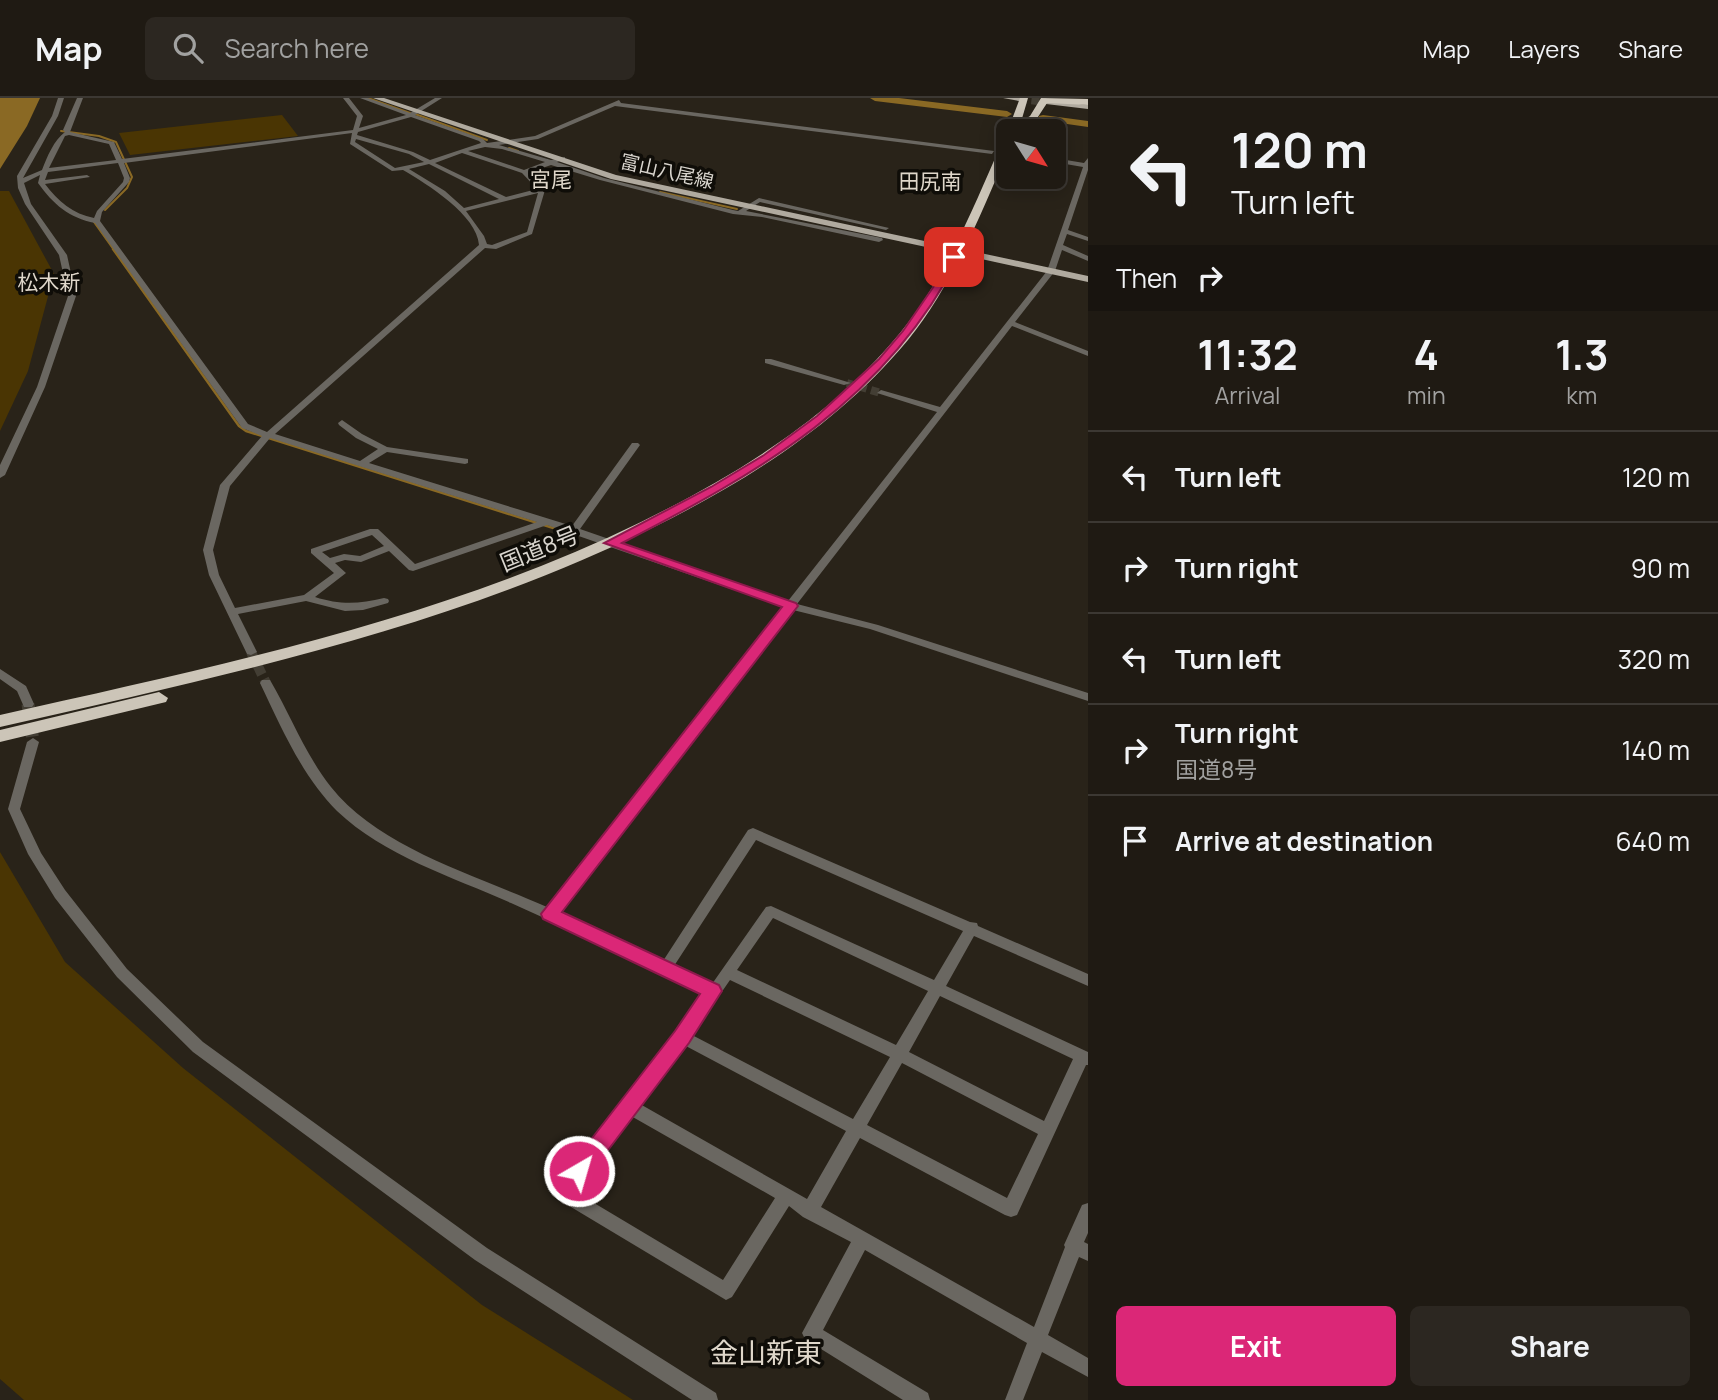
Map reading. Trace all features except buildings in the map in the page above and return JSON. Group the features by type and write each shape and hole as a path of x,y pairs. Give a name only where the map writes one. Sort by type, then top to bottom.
{"highway":[{"path":"1021,119 1030,98"},
{"path":"1019,119 1021,99"},
{"path":"1024,119 1043,100"},
{"path":"1031,119 1044,100 1088,102"},
{"name":"国道8号","path":"0,736 169,696 421,625 506,596 727,495 776,464 833,421 864,394 918,336 942,301 996,170"},
{"name":"国道8号","path":"963,251 996,186"},
{"name":"国道8号","path":"0,721 341,639 532,577 617,545"}],"main road":[{"name":"富山八尾線","path":"377,98 509,142 556,161 626,180 745,208 1088,277"},
{"name":"富山八尾線","path":"389,98 416,112"},
{"path":"1007,98 1021,99"},
{"path":"1043,100 1088,107"}],"street":[{"path":"0,475 41,387 72,296 63,254 29,204 20,182 20,176 55,116 61,98"},
{"path":"68,133 66,130 80,98"},
{"path":"346,98 360,116 352,143 394,170 486,145 536,138 629,98"},
{"path":"363,98 416,112 481,140 486,145 556,161"},
{"path":"20,182 44,171 355,134 416,112 439,98"},
{"path":"614,104 992,152"},
{"path":"41,182 63,135 68,133 112,143 126,182 99,212 97,220 246,426 267,436 573,530 791,606 874,627 1088,697"},
{"path":"355,134 431,162 506,200"},
{"path":"461,151 524,172 542,190"},
{"path":"524,172 556,161"},
{"path":"550,914 1051,270 1087,164 1066,161"},
{"path":"404,168 453,198 464,210 484,242 483,246"},
{"path":"41,182 87,177"},
{"path":"41,182 59,205 75,215 97,220"},
{"path":"464,210 542,190"},
{"path":"251,652 214,575 208,550 225,485 267,436 483,246 493,247 530,233 542,190"},
{"path":"745,208 760,200 886,228"},
{"path":"745,208 762,215 879,240"},
{"path":"1063,231 1088,239"},
{"path":"1079,236 1088,231"},
{"path":"1059,246 1088,259"},
{"path":"1011,323 1088,354"},
{"path":"768,361 847,383"},
{"path":"881,393 943,411"},
{"path":"342,423 359,436 385,449 465,461"},
{"path":"573,530 635,445"},
{"path":"361,464 385,449"},
{"path":"232,612 307,598 341,573 315,551 374,531 412,568 546,522"},
{"path":"328,562 344,557 360,559 391,547"},
{"path":"307,598 339,608 361,608 384,601"},
{"path":"0,673 22,689 28,704"},
{"path":"266,683 294,741 328,790 355,820 403,849 550,914 713,991"},
{"path":"33,742 14,809 60,894 131,982 198,1047 481,1254 709,1400"},
{"path":"665,969 753,833 1088,980"},
{"path":"682,1037 1011,1209 1085,1057 771,911 630,1107 562,1192 726,1291 785,1197"},
{"path":"809,1211 972,928"},
{"path":"727,972 899,1054 1047,1131"},
{"path":"630,1107 1088,1368"},
{"path":"1014,1400 1037,1341 1080,1249 1088,1211"},
{"path":"862,1241 811,1333 921,1400"}],"shaded area":[{"path":"0,98 40,98 27,126 0,169"},
{"path":"282,115 298,136 130,155 119,133"},
{"path":"0,191 9,191 54,274 28,371 0,431"},
{"path":"0,852 65,962 183,1068 482,1305 633,1400 24,1400 0,1379"}],"waterway":[{"path":"368,98 410,113"},
{"path":"875,98 1007,114"},
{"path":"415,114 487,140"},
{"path":"1043,118 1088,124"},
{"path":"61,131 99,136 116,142 132,177 127,188 105,210"},
{"path":"509,148 518,151"},
{"path":"660,192 737,209"},
{"path":"94,222 114,250"},
{"path":"113,249 239,426 246,431 569,533"}],"tunnel":[{"path":"1019,99 1046,102"},
{"path":"847,383 881,393"},
{"path":"251,652 266,683"},
{"path":"28,704 33,742"}],"district":[{"name":"宮尾","path":"551,179"},
{"name":"田尻南","path":"930,181"},
{"name":"松木新","path":"49,282"},
{"name":"金山新東","path":"766,1352"}],"route":[{"path":"579,1171 630,1107 713,991 550,914 791,606 611,543 716,490 821,419 883,361 906,333 939,286 954,257"}]}
